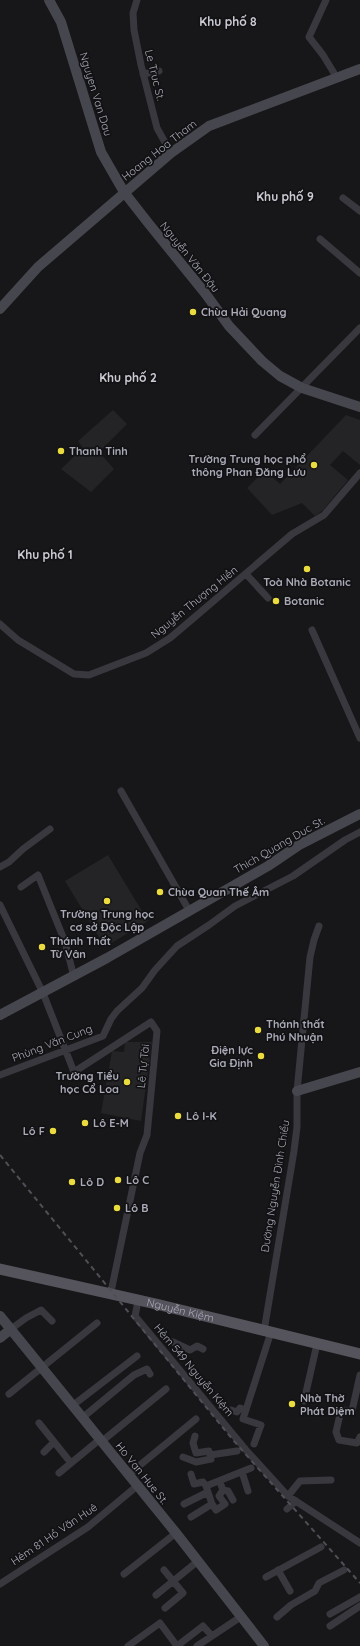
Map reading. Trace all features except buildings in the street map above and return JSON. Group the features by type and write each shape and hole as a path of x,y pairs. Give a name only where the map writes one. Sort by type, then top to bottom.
{"main road":[{"name":"Nguyễn Kiệm","path":"0,1270 267,1331 360,1354"}],"street":[{"name":"Nguyen Van Dau","path":"49,0 61,22 101,152 124,192"},
{"name":"Le Truc St.","path":"137,0 133,13 134,30 143,74 157,128 171,153"},
{"path":"326,0 309,37 323,55 337,78"},
{"name":"Hoang Hoa Tham","path":"0,309 38,267 171,153 208,126 360,69"},
{"path":"143,74 159,71"},
{"name":"Nguyễn Văn Đậu","path":"124,192 248,347 280,376 302,388 360,406"},
{"path":"343,198 360,211"},
{"path":"320,239 360,273"},
{"path":"255,435 360,328"},
{"name":"Nguyễn Thượng Hiền","path":"0,624 18,640 74,674 89,675 146,653 170,638 292,534 324,515 360,473"},
{"path":"246,574 268,598"},
{"path":"312,630 360,738"},
{"path":"121,791 190,912"},
{"name":"Thich Quang Duc St.","path":"74,977 190,912 299,846 360,814"},
{"path":"0,867 9,862 23,849 50,829"},
{"name":"Phùng Văn Cung","path":"0,1075 103,1036 111,1018 142,988 155,970 177,946 235,906 293,876 344,840 360,832"},
{"path":"0,1015 74,977 65,942 38,875 20,887"},
{"name":"Lê Tự Tài","path":"0,905 43,993 74,1072 151,1022 157,1031 147,1135 140,1153 112,1287"},
{"name":"Đường Nguyễn Đình Chiểu","path":"245,1410 267,1331 297,1127 297,1091 310,957 319,926"},
{"path":"297,1091 360,1072"},
{"name":"Hẻm 549 Nguyễn Kiệm","path":"138,1301 135,1316 246,1450 288,1496"},
{"path":"0,1338 26,1318 40,1310 52,1321"},
{"name":"Ho Van Hue St.","path":"0,1316 176,1533 264,1646"},
{"path":"9,1394 97,1323"},
{"path":"173,1342 190,1350 197,1346 204,1349"},
{"path":"304,1401 317,1344"},
{"path":"72,1406 137,1356"},
{"path":"82,1418 134,1375 146,1369 150,1374"},
{"path":"358,1440 339,1440 336,1432 342,1410 352,1411 360,1375"},
{"path":"60,1473 166,1389"},
{"path":"230,1410 237,1412 240,1408 245,1410 243,1419 261,1425 254,1444"},
{"path":"128,1475 196,1419"},
{"path":"39,1423 71,1463"},
{"path":"195,1436 193,1443 196,1454 209,1452 210,1455 236,1451"},
{"path":"44,1452 54,1442"},
{"path":"182,1457 196,1462 211,1459 210,1455"},
{"path":"184,1504 220,1481 251,1468"},
{"path":"242,1472 248,1491"},
{"path":"191,1474 194,1484 203,1482 216,1510 224,1504 219,1496 223,1490"},
{"path":"331,1480 300,1481 288,1496 360,1543"},
{"path":"220,1481 223,1490"},
{"name":"Hẻm 81 Hồ Văn Huê","path":"0,1584 88,1527 137,1486"},
{"path":"223,1490 228,1491 234,1500"},
{"path":"286,1509 296,1501"},
{"path":"191,1517 212,1504"},
{"path":"124,1574 176,1533"},
{"path":"266,1577 321,1547"},
{"path":"156,1594 198,1561"},
{"path":"164,1570 183,1593 165,1608"},
{"path":"278,1570 290,1591"},
{"path":"278,1617 291,1605 315,1591 319,1583 344,1570"},
{"path":"330,1614 360,1596"},
{"path":"330,1626 360,1606"},
{"path":"197,1646 242,1616"},
{"path":"128,1646 160,1623 177,1646 203,1626 212,1636"}],"shaded area":[{"path":"113,410 127,424 99,452 114,469 91,492 61,469 83,448 78,441"},
{"name":"Trường Trung học phổ thông Phan Đăng Lưu","path":"346,415 360,420 360,465 343,451 330,465 348,480 323,510 315,516 302,503 272,515 247,488 265,470 280,484"},
{"name":"Trường Trung học cơ sở Độc Lập","path":"108,855 148,921 105,947 65,881"},
{"name":"Trường Tiểu học Cổ Loa","path":"125,1042 152,1042 141,1121 101,1113 112,1051 124,1052"}],"railway":[{"path":"0,1155 233,1440 360,1583"}],"place":[{"name":"Chùa Hải Quang","path":"193,312"},
{"name":"Thanh Tinh","path":"61,451"},
{"name":"Trường Trung học phổ thông Phan Đăng Lưu","path":"314,465"},
{"name":"Toà Nhà Botanic","path":"307,569"},
{"name":"Botanic","path":"276,601"},
{"name":"Chùa Quan Thế Âm","path":"160,892"},
{"name":"Trường Trung học cơ sở Độc Lập","path":"107,901"},
{"name":"Thánh Thất Từ Vân","path":"42,947"},
{"name":"Thánh thất Phú Nhuận","path":"258,1030"},
{"name":"Điện lực Gia Định","path":"261,1056"},
{"name":"Trường Tiểu học Cổ Loa","path":"127,1082"},
{"name":"Lô I-K","path":"178,1116"},
{"name":"Lô E-M","path":"85,1123"},
{"name":"Lô F","path":"53,1131"},
{"name":"Lô C","path":"118,1180"},
{"name":"Lô D","path":"72,1182"},
{"name":"Lô B","path":"117,1208"},
{"name":"Nhà Thờ Phát Diệm","path":"292,1404"}],"district":[{"name":"Khu phố 8","path":"228,21"},
{"name":"Khu phố 9","path":"285,196"},
{"name":"Khu phố 2","path":"128,377"},
{"name":"Khu phố 1","path":"45,554"}]}
